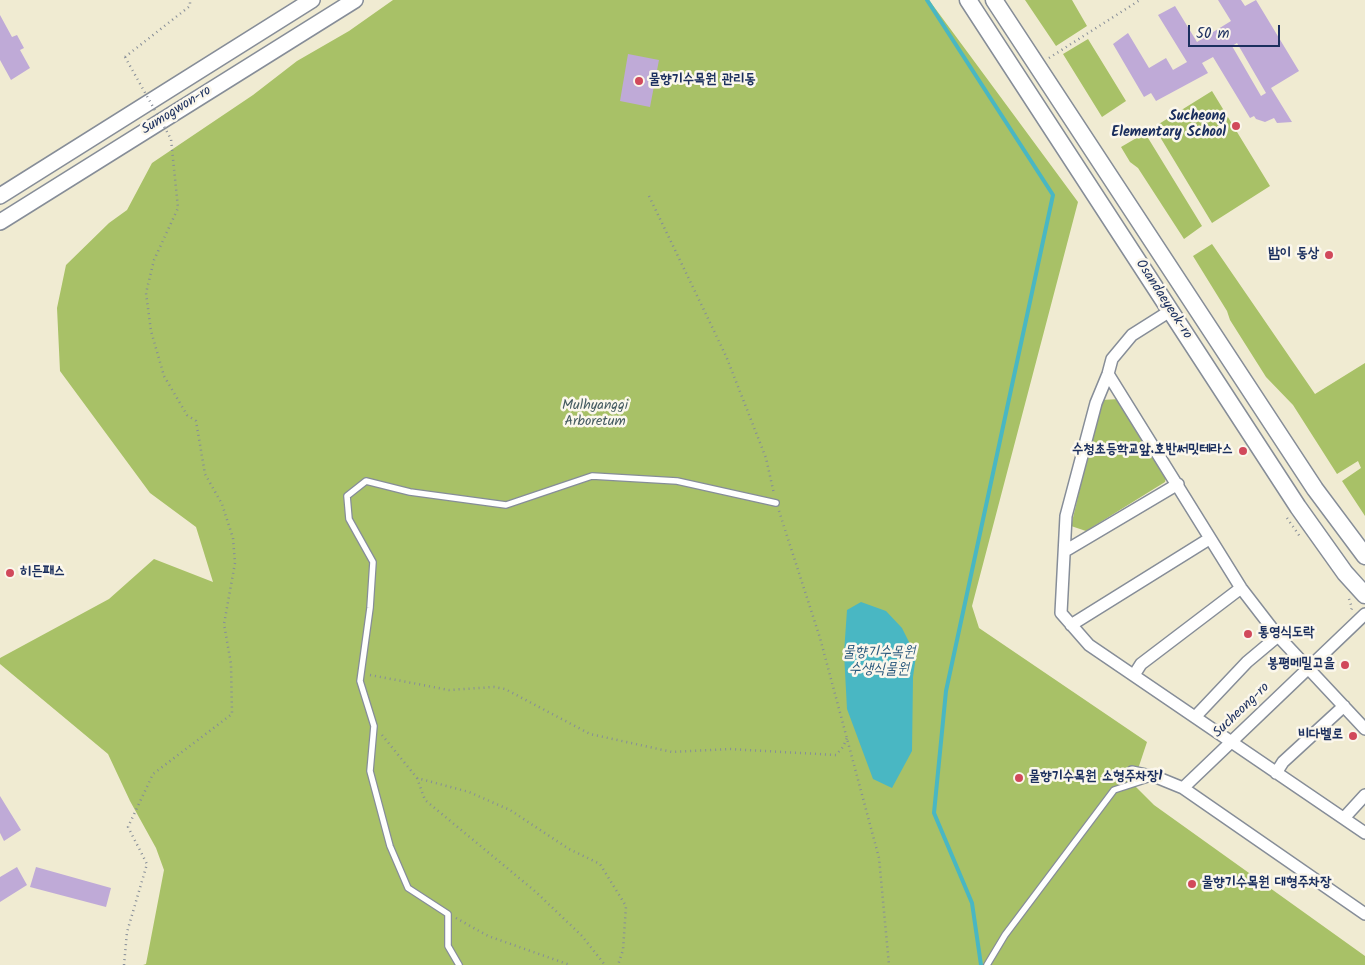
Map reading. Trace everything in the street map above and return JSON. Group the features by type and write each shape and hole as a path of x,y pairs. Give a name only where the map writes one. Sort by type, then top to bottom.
{"main road":[{"name":"Osandaeyeok-ro","path":"968,0 1314,530 1345,573 1365,595"},
{"name":"Osandaeyeok-ro","path":"994,0 1315,489 1365,556"}],"street":[{"name":"Sumogwon-ro","path":"0,196 312,0"},
{"name":"Sumogwon-ro","path":"0,222 355,0"},
{"path":"1170,311 1138,331 1123,344 1112,359 1096,403 1066,516 1061,614 1089,645 1230,743 1365,833"},
{"path":"1108,374 1241,588 1278,636 1365,729"},
{"path":"1065,551 1178,484"},
{"path":"1071,625 1209,539"},
{"path":"1134,675 1141,664 1241,588"},
{"name":"Sucheong-ro","path":"1183,788 1365,614"},
{"path":"1195,717 1247,662 1278,636"},
{"path":"1276,773 1284,762 1344,706"},
{"path":"1132,772 1156,777 1183,788 1365,914"},
{"path":"1344,818 1365,795"}],"lane":[{"path":"459,965 448,946 448,914 408,888 390,846 370,771 374,726 360,681 373,562 349,519 347,496 366,481 410,492 506,505 592,476 677,481 776,503"},
{"path":"987,965 1002,941 1114,790 1156,777"}],"path":[{"path":"124,965 127,932 146,864 128,827 153,774 232,714 231,664 224,624 235,562 232,538 222,504 205,474 196,421 187,414 164,376 151,331 146,293 154,260 178,208 171,139 125,57 190,6 190,0"},
{"path":"1037,66 1140,0"},
{"path":"649,196 726,356 766,458 776,503 820,638 848,737 879,858 889,965"},
{"path":"361,673 449,690 505,688 590,734 672,752 729,749 836,755 844,747 848,737"},
{"path":"374,726 417,778 425,800 536,892 582,936 605,965"},
{"path":"417,778 469,792 510,810 568,848 600,864 626,906 623,950 618,965"},
{"path":"448,914 488,936 570,965"}],"green space":[{"name":"Mulhyanggi Arboretum","path":"393,0 929,0 1078,202 972,606 979,628 1147,742 1133,784 1154,805 1365,956 1365,965 143,965 146,964 164,870 156,848 130,801 108,754 0,664 0,658 109,599 154,559 213,582 196,527 150,493 60,371 57,308 66,265 109,223 127,210 152,163 253,95 297,61 349,31"},
{"path":"1025,0 1072,0 1087,26 1056,46"},
{"path":"1088,39 1126,101 1102,117 1063,54"},
{"path":"1212,91 1270,186 1212,223 1154,127"},
{"path":"1145,133 1202,226 1184,239 1138,168 1130,162 1121,147"},
{"path":"1212,244 1315,394 1365,363 1365,516 1342,481 1361,468 1358,461 1337,474 1293,405 1266,377 1193,256"},
{"path":"1120,399 1167,473 1165,482 1086,531 1071,526 1101,400"}],"water":[{"name":"물향기수목원 수생식물원","path":"861,602 886,611 902,628 916,656 913,677 912,751 892,788 873,779 847,709 844,653 847,610"}],"building":[{"path":"1218,0 1241,0 1245,6 1256,0 1299,71 1271,88 1292,122 1277,123 1274,118 1265,122 1256,119 1254,116 1250,118 1213,57 1202,63 1208,73 1156,101 1151,93 1144,97 1113,44 1128,33 1149,68 1166,58 1173,70 1187,62 1158,15 1175,6 1197,42 1231,21","holes":["1237,43 1266,93 1261,96 1232,46"]},
{"path":"0,15 12,37 17,35 24,48 20,50 30,68 11,80 0,60"},
{"name":"물향기수목원 관리동","path":"628,54 659,60 650,107 620,101"},
{"path":"0,796 21,830 4,841 0,833"},
{"path":"17,867 27,885 0,902 0,877"},
{"path":"36,867 111,888 106,907 30,887"}],"waterway":[{"path":"927,0 1053,195 946,691 934,813 972,903 981,965"}],"place":[{"name":"물향기수목원 관리동","path":"639,81"},
{"name":"Sucheong Elementary School","path":"1236,126"},
{"name":"밤이 동상","path":"1329,255"},
{"name":"수청초등학교앞.호반써밋테라스","path":"1243,451"},
{"name":"히든패스","path":"10,573"},
{"name":"통영식도락","path":"1248,634"},
{"name":"봉평메밀고을","path":"1345,665"},
{"name":"비다벨로","path":"1353,736"},
{"name":"물향기수목원 소형주차장1","path":"1019,778"},
{"name":"물향기수목원 대형주차장","path":"1192,884"}]}
